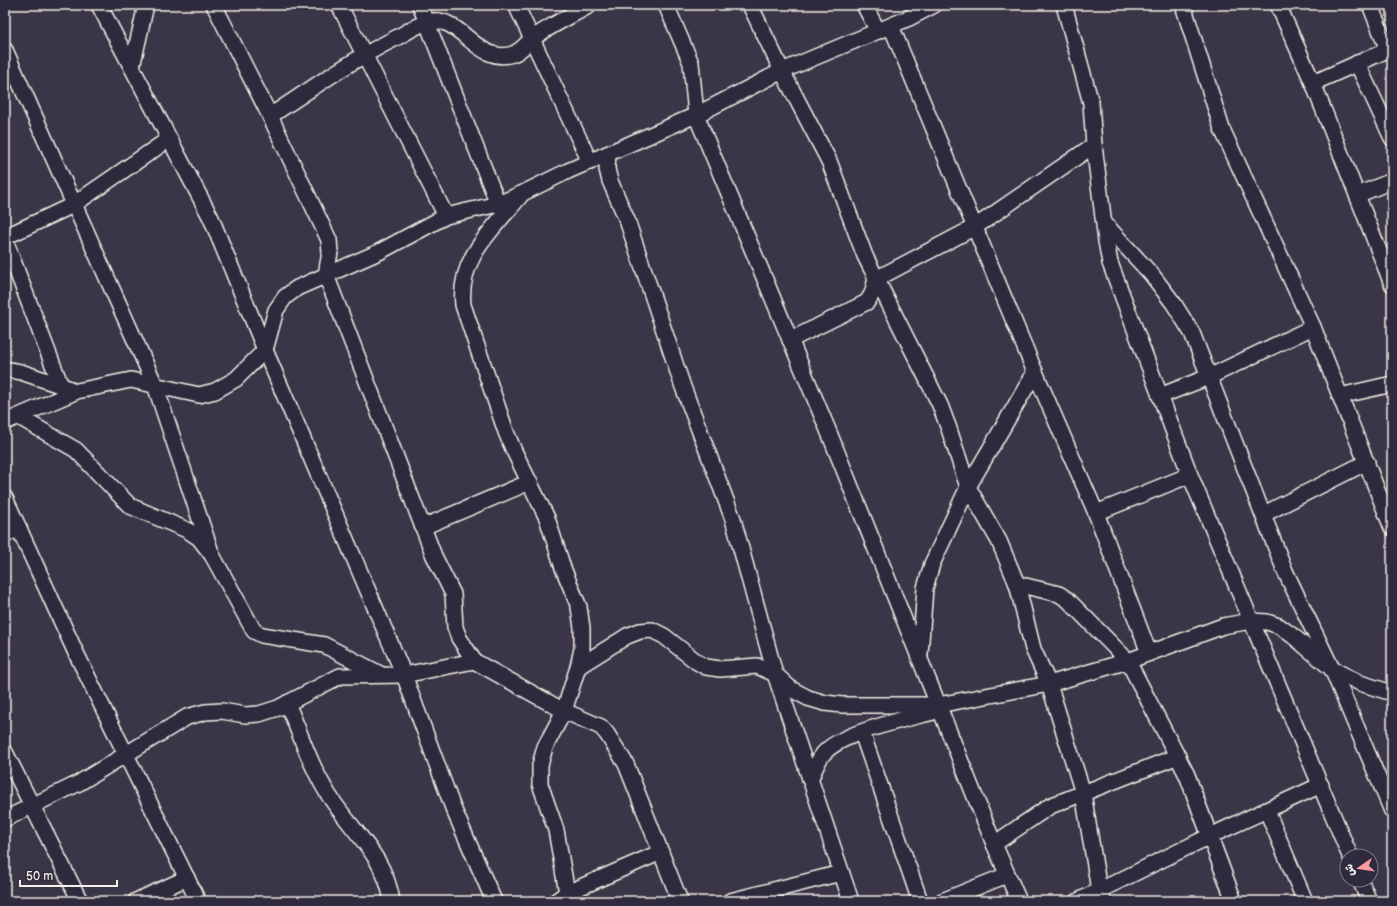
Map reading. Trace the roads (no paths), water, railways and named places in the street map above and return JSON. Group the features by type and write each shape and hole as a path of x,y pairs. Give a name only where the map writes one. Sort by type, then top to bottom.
{"street":[{"path":"99,5 211,218 265,350 404,675 454,808 494,901"},
{"path":"132,67 146,5"},
{"path":"214,5 270,116 329,240 330,252 326,275 434,556 453,594 455,627 459,638 474,661 564,711 601,727 607,734 626,764 680,901"},
{"path":"339,5 363,55 446,216"},
{"path":"420,5 498,204"},
{"path":"516,5 590,162"},
{"path":"270,116 363,55 427,22 442,22 452,26 484,52 495,55 513,54 522,49 532,39 590,5"},
{"path":"666,5 691,63 696,115 790,340 994,844 1019,901"},
{"path":"750,5 782,72 829,161 859,241 876,279 940,406 968,487 999,540 1016,584 1033,649 1049,684 1083,793 1102,896"},
{"path":"864,5 884,29 975,227 1035,372 1096,513 1149,653"},
{"path":"5,422 77,391 131,380 199,395 215,390 236,379 265,350 276,310 285,297 297,288 379,252 446,216 498,204 522,194 556,176 696,115 782,72 884,29 934,5"},
{"path":"1064,5 1091,103 1094,145 1110,263 1190,475 1347,848"},
{"path":"1183,5 1222,129 1313,327 1392,528"},
{"path":"1278,5 1313,83 1392,284"},
{"path":"1313,83 1390,49 1370,5"},
{"path":"5,50 73,205 155,385 212,555 254,631 262,635 324,645 384,675"},
{"path":"1357,63 1392,138"},
{"path":"5,237 73,205 169,139"},
{"path":"790,340 867,302 872,294 876,279 975,227 1094,145"},
{"path":"608,154 606,169 627,220 683,387 733,519 775,674 851,901"},
{"path":"1356,195 1392,181"},
{"path":"522,194 471,256 464,273 461,290 463,305 506,432 548,518 563,568 579,607 582,628 582,649 578,666 564,711 545,747 540,765 540,784 545,803 556,830 565,898 661,852"},
{"path":"1105,224 1152,275 1174,304 1192,332 1285,571 1332,669 1392,811"},
{"path":"5,240 61,386"},
{"path":"1160,396 1210,376 1313,327"},
{"path":"5,369 77,391"},
{"path":"919,657 925,588 932,564 968,487 1035,372"},
{"path":"1340,396 1392,384"},
{"path":"19,417 76,450 130,506 187,530 198,538 212,555"},
{"path":"1264,514 1367,462"},
{"path":"1096,513 1190,475"},
{"path":"423,527 530,482"},
{"path":"5,498 75,651 198,901"},
{"path":"5,535 19,528"},
{"path":"1016,584 1059,594 1068,600 1128,661 1178,756 1192,787 1234,901"},
{"path":"810,779 824,753 833,744 862,733 939,708 1049,684 1128,661 1223,626 1251,621 1266,622 1279,626 1332,669 1360,682 1392,693"},
{"path":"578,666 627,636 640,631 652,630 664,636 697,662 706,667 720,669 757,666 775,674 791,689 808,698 825,703 842,705 939,708"},
{"path":"5,820 33,807 107,767 126,753 187,717 204,712 222,711 245,715 259,714 287,703 340,676 404,675 474,661"},
{"path":"287,703 321,782 328,794 381,864 389,884 392,901"},
{"path":"862,733 920,901"},
{"path":"5,752 80,901"},
{"path":"994,844 1050,806 1178,756"},
{"path":"1078,901 1102,896 1210,836 1321,785"},
{"path":"1267,810 1305,901"},
{"path":"730,901 759,897 842,873"},
{"path":"942,901 1007,875"},
{"path":"136,901 187,878"},
{"path":"1364,888 1370,901"}]}
